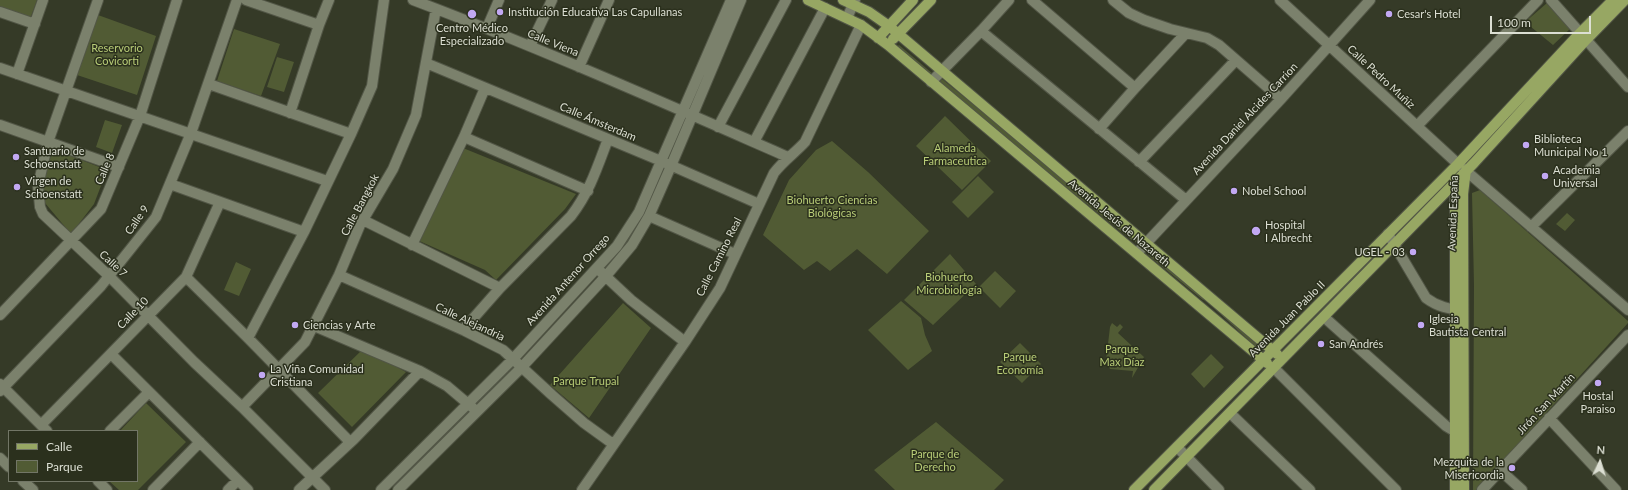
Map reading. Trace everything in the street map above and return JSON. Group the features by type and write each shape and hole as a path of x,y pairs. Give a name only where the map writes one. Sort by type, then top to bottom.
{"main road":[{"name":"Avenida Jesús de Nazareth","path":"808,0 861,25 888,45 1274,368"},
{"name":"Avenida Jesús de Nazareth","path":"843,0 854,2 889,26 1283,359"},
{"path":"878,38 913,0"},
{"path":"888,45 931,0"},
{"name":"Avenida España","path":"1455,490 1463,194 1462,167 1583,36 1613,0"},
{"name":"Avenida España","path":"1583,36 1625,0"},
{"path":"1154,490 1454,182 1462,167"},
{"name":"Avenida Juan Pablo II","path":"1134,490 1388,234 1462,167"},
{"name":"Avenida España","path":"1454,182 1464,490"},
{"path":"1364,259 1372,267"}],"street":[{"path":"17,74 43,0"},
{"name":"Calle 7","path":"98,0 48,142 38,186 40,207 43,214 110,276 147,315 325,490"},
{"name":"Calle 8","path":"1,312 101,209 140,116 177,0"},
{"name":"Calle 9","path":"1,387 101,286 156,217 191,133 237,0"},
{"path":"246,0 319,25"},
{"path":"290,113 319,25 329,0"},
{"path":"248,338 304,232 327,181 351,134 372,86 384,0"},
{"name":"Calle Viena","path":"413,0 487,28 579,66 788,157"},
{"path":"487,28 499,0"},
{"path":"530,46 552,0"},
{"path":"579,66 609,0"},
{"name":"Avenida Antenor Orrego","path":"381,490 470,404 617,246 639,212 731,0"},
{"path":"398,490 521,368 606,276 632,245 649,216 741,0"},
{"path":"718,127 786,0"},
{"path":"931,82 1009,0"},
{"path":"1032,0 1135,88"},
{"path":"1113,0 1130,13 1144,20 1207,38 1219,45 1281,99"},
{"name":"Calle Pedro Muñiz","path":"1280,0 1462,167 1628,310"},
{"name":"Avenida Daniel Alcides Carrion","path":"1137,253 1281,99 1370,0"},
{"path":"1417,126 1538,0"},
{"path":"1551,0 1628,87"},
{"path":"847,18 854,2"},
{"path":"754,142 825,8"},
{"name":"Calle Bangkok","path":"242,407 305,342 339,276 363,220 394,169 416,115 436,9"},
{"path":"0,12 35,24"},
{"name":"Calle Camino Real","path":"582,490 685,342 720,288 774,173 788,157 796,152 805,142 861,25"},
{"path":"981,31 1186,200"},
{"path":"1099,129 1186,33"},
{"path":"1139,162 1236,60"},
{"path":"703,62 713,67"},
{"name":"Calle Ámsterdam","path":"426,63 661,161 759,204"},
{"path":"0,68 327,181"},
{"path":"209,84 351,134"},
{"path":"412,245 464,137 485,88"},
{"path":"0,125 119,167"},
{"path":"1531,227 1628,131"},
{"path":"464,137 588,191"},
{"path":"464,330 500,288 570,216 588,191 608,139"},
{"path":"170,184 304,232"},
{"name":"Calle 10","path":"44,428 147,315 186,277 220,202"},
{"path":"649,216 735,254"},
{"path":"363,220 500,288"},
{"path":"1388,234 1426,298 1447,309 1459,310"},
{"path":"597,268 631,300 685,342"},
{"name":"Calle Alejandria","path":"339,276 464,330 503,350 521,368 584,423 613,444"},
{"path":"186,277 350,442"},
{"path":"1324,317 1446,426 1456,432"},
{"path":"314,326 420,371 447,386 478,412"},
{"name":"Jirón San Martín","path":"1482,490 1628,335"},
{"path":"111,354 248,490"},
{"name":"Avenida Jesús de Nazareth","path":"1274,368 1392,489"},
{"path":"299,490 350,442 420,371"},
{"path":"1,387 44,428"},
{"path":"111,430 149,392"},
{"path":"1230,413 1310,490"},
{"path":"1549,418 1616,490"},
{"path":"153,490 200,442"},
{"path":"1177,447 1219,490"},
{"path":"0,458 8,466"},
{"path":"1500,471 1522,490"},
{"path":"228,490 238,480"},
{"path":"24,482 33,490"},
{"path":"99,482 107,490"}],"green space":[{"path":"0,0 37,0 30,19 0,10"},
{"path":"1547,3 1571,28 1553,45 1525,22"},
{"name":"Reservorio Covicorti","path":"98,15 156,36 137,95 77,75"},
{"path":"234,29 280,44 261,96 217,81"},
{"path":"899,45 933,74 930,77 896,48"},
{"path":"277,57 294,62 284,92 267,87"},
{"path":"942,79 1137,237 1133,241 938,84"},
{"name":"Alameda Farmaceutica","path":"945,116 991,161 962,190 916,146"},
{"path":"105,120 122,125 112,153 96,147"},
{"name":"Biohuerto Ciencias Biológicas","path":"832,141 868,172 929,231 887,274 857,249 830,271 817,261 804,270 763,235 789,180 816,150"},
{"path":"463,148 576,194 565,209 496,280 485,270 417,240"},
{"path":"53,149 107,170 94,204 71,234 45,203 42,185"},
{"path":"978,176 994,192 968,218 952,202"},
{"path":"1480,190 1628,321 1628,323 1476,490 1473,490 1474,285 1472,193"},
{"path":"1567,213 1575,220 1565,231 1556,224"},
{"path":"1153,251 1207,297 1203,300 1148,255"},
{"name":"Biohuerto Microbiología","path":"950,254 976,284 933,325 904,300"},
{"path":"236,262 251,269 239,296 224,290"},
{"path":"995,271 1016,291 1000,308 979,287"},
{"path":"901,301 921,318 925,335 932,351 908,370 868,330"},
{"name":"Parque Trupal","path":"623,303 651,328 589,418 550,385"},
{"path":"1216,304 1261,347 1259,350 1213,307"},
{"name":"Parque Max Díaz","path":"1112,323 1117,327 1120,324 1123,327 1118,333 1144,357 1132,378 1133,371 1110,369 1106,361 1110,327"},
{"name":"Parque Economía","path":"1020,343 1041,364 1022,383 1000,362"},
{"path":"363,349 406,372 352,427 318,393"},
{"path":"1211,354 1224,367 1204,388 1191,374"},
{"path":"146,403 186,442 138,490 119,490 110,482 138,482 138,430 121,430"},
{"name":"Parque de Derecho","path":"936,422 1004,480 994,490 895,490 874,470"}],"place":[{"name":"Institución Educativa Las Capullanas","path":"500,12"},
{"name":"Centro Médico Especializado","path":"472,14"},
{"name":"Cesar's Hotel","path":"1389,14"},
{"name":"Biblioteca Municipal No 1","path":"1526,145"},
{"name":"Santuario de Schoenstatt","path":"16,157"},
{"name":"Academia Universal","path":"1545,176"},
{"name":"Virgen de Schoenstatt","path":"17,187"},
{"name":"Nobel School","path":"1234,191"},
{"name":"Hospital I Albrecht","path":"1256,231"},
{"name":"UGEL - 03","path":"1413,252"},
{"name":"Ciencias y Arte","path":"295,325"},
{"name":"Iglesia Bautista Central","path":"1421,325"},
{"name":"San Andrés","path":"1321,344"},
{"name":"La Viña Comunidad Cristiana","path":"262,375"},
{"name":"Hostal Paraiso","path":"1598,383"},
{"name":"Mezquita de la Misericordia","path":"1512,468"}]}
